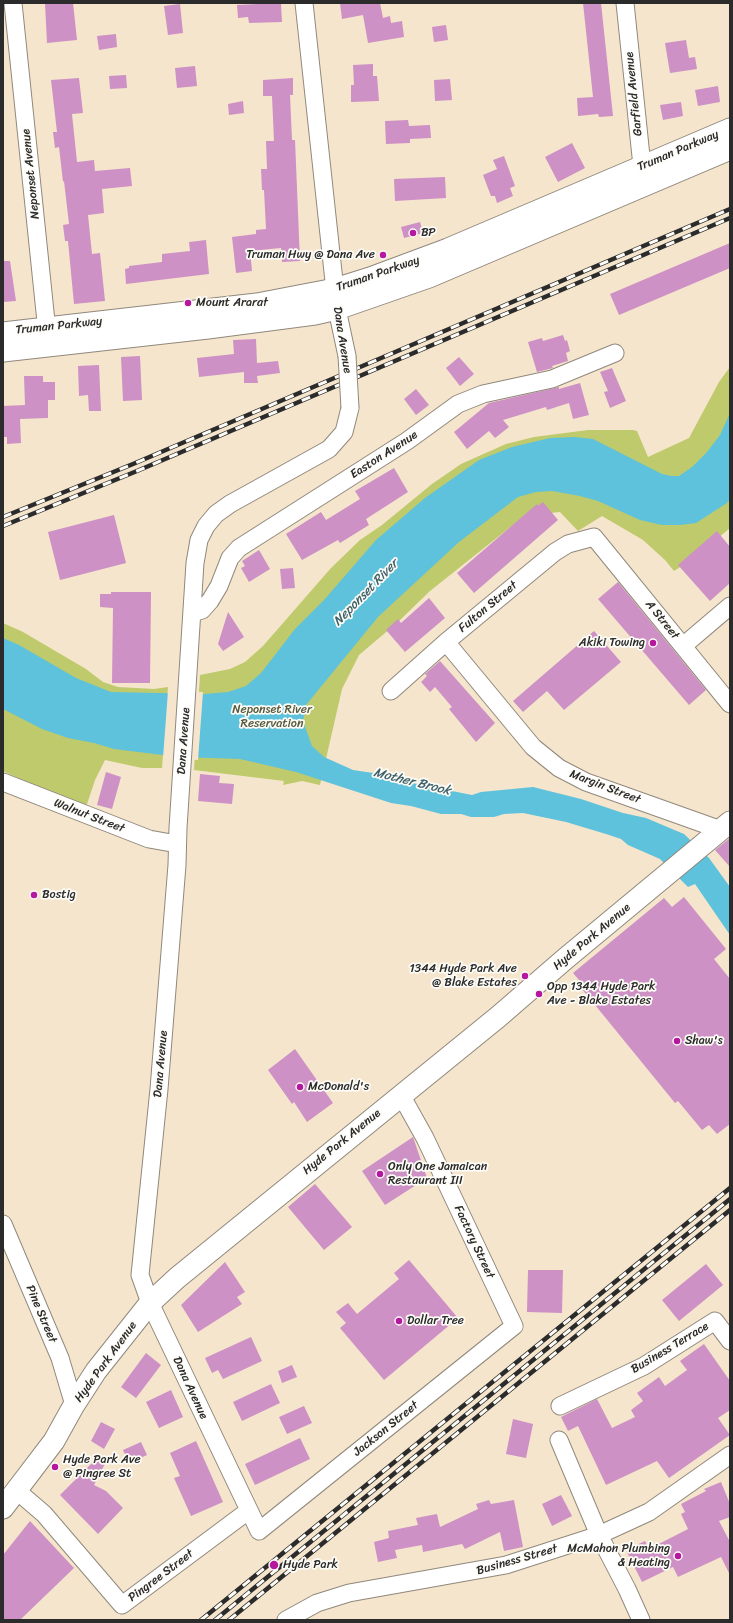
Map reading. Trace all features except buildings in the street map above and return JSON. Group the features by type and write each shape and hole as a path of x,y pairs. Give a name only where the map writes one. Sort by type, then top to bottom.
{"main road":[{"name":"Truman Parkway","path":"645,176 730,129"},
{"name":"Truman Parkway","path":"3,333 48,337 208,328 315,314 370,278 645,176 730,149"},
{"name":"Truman Parkway","path":"3,351 48,337"},
{"name":"Hyde Park Avenue","path":"3,1508 54,1442 74,1405 96,1371 150,1303 177,1278 498,1017 565,959 719,831"}],"street":[{"name":"Neponset Avenue","path":"12,3 48,337"},
{"name":"Dana Avenue","path":"259,1531 248,1511 150,1303 140,1275 159,1089 177,865 177,844 192,613 198,544 202,533 211,520 230,504 329,450 344,432 350,408 347,356 336,299 304,3"},
{"name":"Garfield Avenue","path":"625,3 645,176"},
{"name":"Easton Avenue","path":"192,613 202,610 210,602 219,586 230,558 239,548 407,441 458,404 482,394 552,379 615,353"},
{"name":"Fulton Street","path":"391,691 446,642 555,552 568,544 594,537"},
{"name":"A Street","path":"594,537 730,704"},
{"path":"683,646 730,606"},
{"name":"Margin Street","path":"446,642 533,747 558,768 586,782 719,831"},
{"name":"Walnut Street","path":"3,782 149,839 177,844"},
{"name":"Factory Street","path":"401,1095 428,1145 514,1326"},
{"name":"Pine Street","path":"3,1224 57,1350 74,1405"},
{"name":"Business Terrace","path":"560,1406 644,1366 715,1321 730,1341"},
{"name":"Jackson Street","path":"259,1531 514,1326"},
{"path":"559,1440 599,1535 628,1589 641,1620"},
{"name":"Business Street","path":"286,1620 317,1603 349,1593 506,1565 599,1535 649,1512 729,1459"},
{"name":"Pingree Street","path":"16,1490 44,1514 122,1605 248,1511"}],"green space":[{"name":"Neponset River Reservation","path":"730,367 730,528 693,559 674,571 665,560 643,540 602,516 578,531 560,512 530,515 513,525 430,591 398,622 359,655 342,689 320,785 302,781 283,785 284,781 194,770 200,675 230,669 245,662 263,646 331,568 360,540 382,525 432,484 461,464 506,444 534,437 588,430 637,431 648,457 689,438 719,382"},
{"path":"3,623 23,632 86,669 103,682 118,687 154,689 168,687 162,768 142,768 105,760 95,780 86,807 58,797 3,771"}],"water":[{"name":"Neponset River Reservation","path":"730,413 730,499 727,503 696,523 662,525 640,520 598,501 580,496 552,491 536,492 518,497 459,542 378,617 306,705 303,721 312,746 324,757 353,770 380,774 407,782 472,795 481,792 533,787 581,799 623,813 646,818 684,834 709,858 730,887 730,935 695,884 688,887 660,859 628,845 621,839 606,834 566,822 523,813 504,814 494,817 471,817 461,814 441,814 411,806 391,803 296,772 240,759 179,757 114,749 68,738 42,729 3,709 3,638 19,645 76,678 111,692 205,694 228,692 246,686 261,673 295,629 324,600 376,540 425,498 479,460 512,447 550,438 574,437 593,439 662,474 679,476 692,467 707,452 720,435"}],"pier":[{"path":"168,691 203,692 198,760 163,758"}],"railway":[{"path":"3,517 133,464 730,209"},
{"path":"3,526 137,471 730,218"},
{"path":"201,1620 730,1188"},
{"path":"215,1620 730,1199"},
{"path":"229,1620 730,1210"}],"place":[{"name":"BP","path":"413,233"},
{"name":"Truman Hwy @ Dana Ave","path":"383,255"},
{"name":"Mount Ararat","path":"188,303"},
{"name":"Akiki Towing","path":"653,643"},
{"name":"Bostig","path":"34,895"},
{"name":"1344 Hyde Park Ave @ Blake Estates","path":"525,976"},
{"name":"Opp 1344 Hyde Park Ave - Blake Estates","path":"539,994"},
{"name":"Shaw's","path":"677,1041"},
{"name":"McDonald's","path":"300,1087"},
{"name":"Only One Jamaican Restaurant III","path":"380,1174"},
{"name":"Dollar Tree","path":"399,1321"},
{"name":"Hyde Park Ave @ Pingree St","path":"55,1467"},
{"name":"McMahon Plumbing & Heating","path":"678,1556"},
{"name":"Hyde Park","path":"274,1565"}],"water label":[{"name":"Neponset River","path":"366,593"},
{"name":"Mother Brook","path":"412,782"}]}
